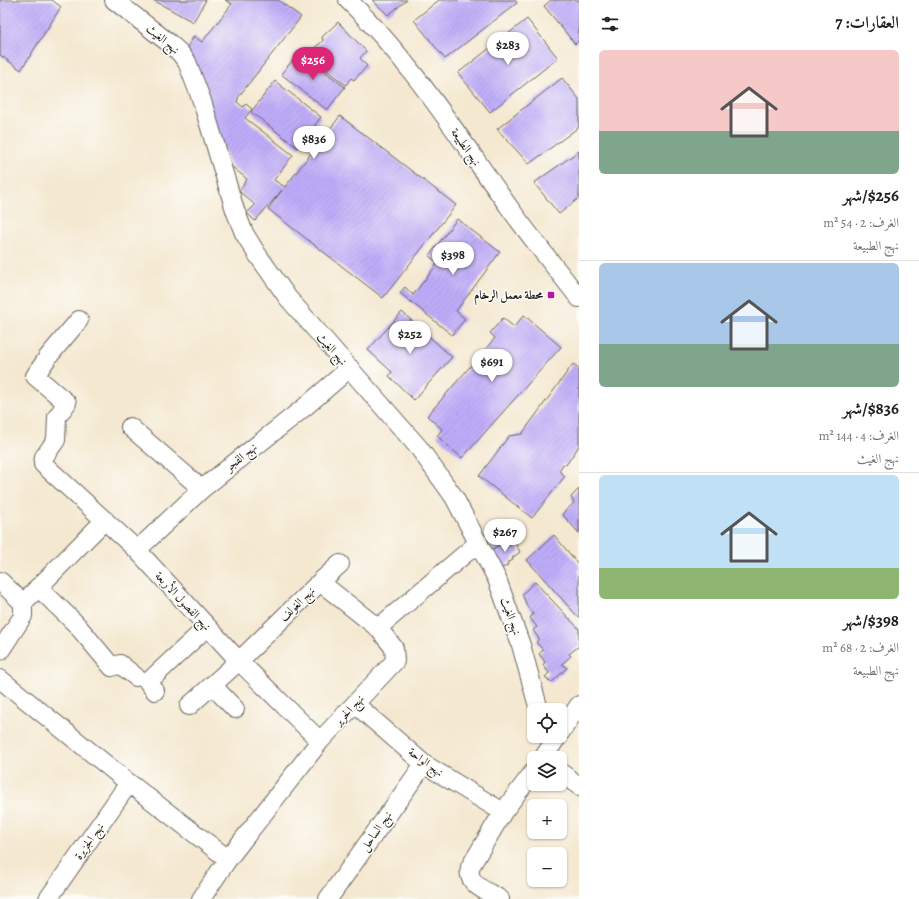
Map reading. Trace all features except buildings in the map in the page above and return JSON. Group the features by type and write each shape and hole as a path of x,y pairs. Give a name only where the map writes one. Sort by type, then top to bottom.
{"street":[{"name":"نهج الغيث","path":"114,0 169,43 187,62 202,102 235,210 244,233 257,254 288,298 350,368 436,472 454,497 479,542 497,579 509,609 530,672 537,703"},
{"name":"نهج الطبيعة","path":"348,0 397,52 418,79 510,209 579,298"},
{"name":"نهج الفصول الأربعة","path":"79,320 48,357 35,376 67,404 57,417 56,440 44,457 43,464 137,550 239,661 320,741"},
{"name":"نهج الفجر","path":"137,550 202,489 306,406 350,368"},
{"path":"130,427 202,489"},
{"path":"0,651 23,616 23,603 105,520"},
{"path":"378,628 479,542"},
{"path":"320,582 340,564"},
{"path":"0,581 23,603"},
{"name":"نهج الغولف","path":"189,706 239,661 320,582 378,628"},
{"path":"38,587 76,624 112,667 120,664 136,676"},
{"path":"155,691 148,682 207,627"},
{"name":"نهج الحرير","path":"201,899 228,859 320,741 395,661 394,648 378,628"},
{"path":"0,679 129,783 228,859"},
{"path":"212,685 235,709"},
{"name":"نهج الواحة","path":"355,704 424,764 503,812"},
{"path":"567,723 579,705"},
{"name":"نهج الساحل","path":"328,899 424,764"},
{"path":"567,777 579,786"},
{"path":"500,899 476,884 469,874 470,867 503,812 527,779"},
{"name":"نهج الجزيرة","path":"48,899 129,783"}],"place":[{"name":"محطة معمل الرخام","path":"551,295"}]}
